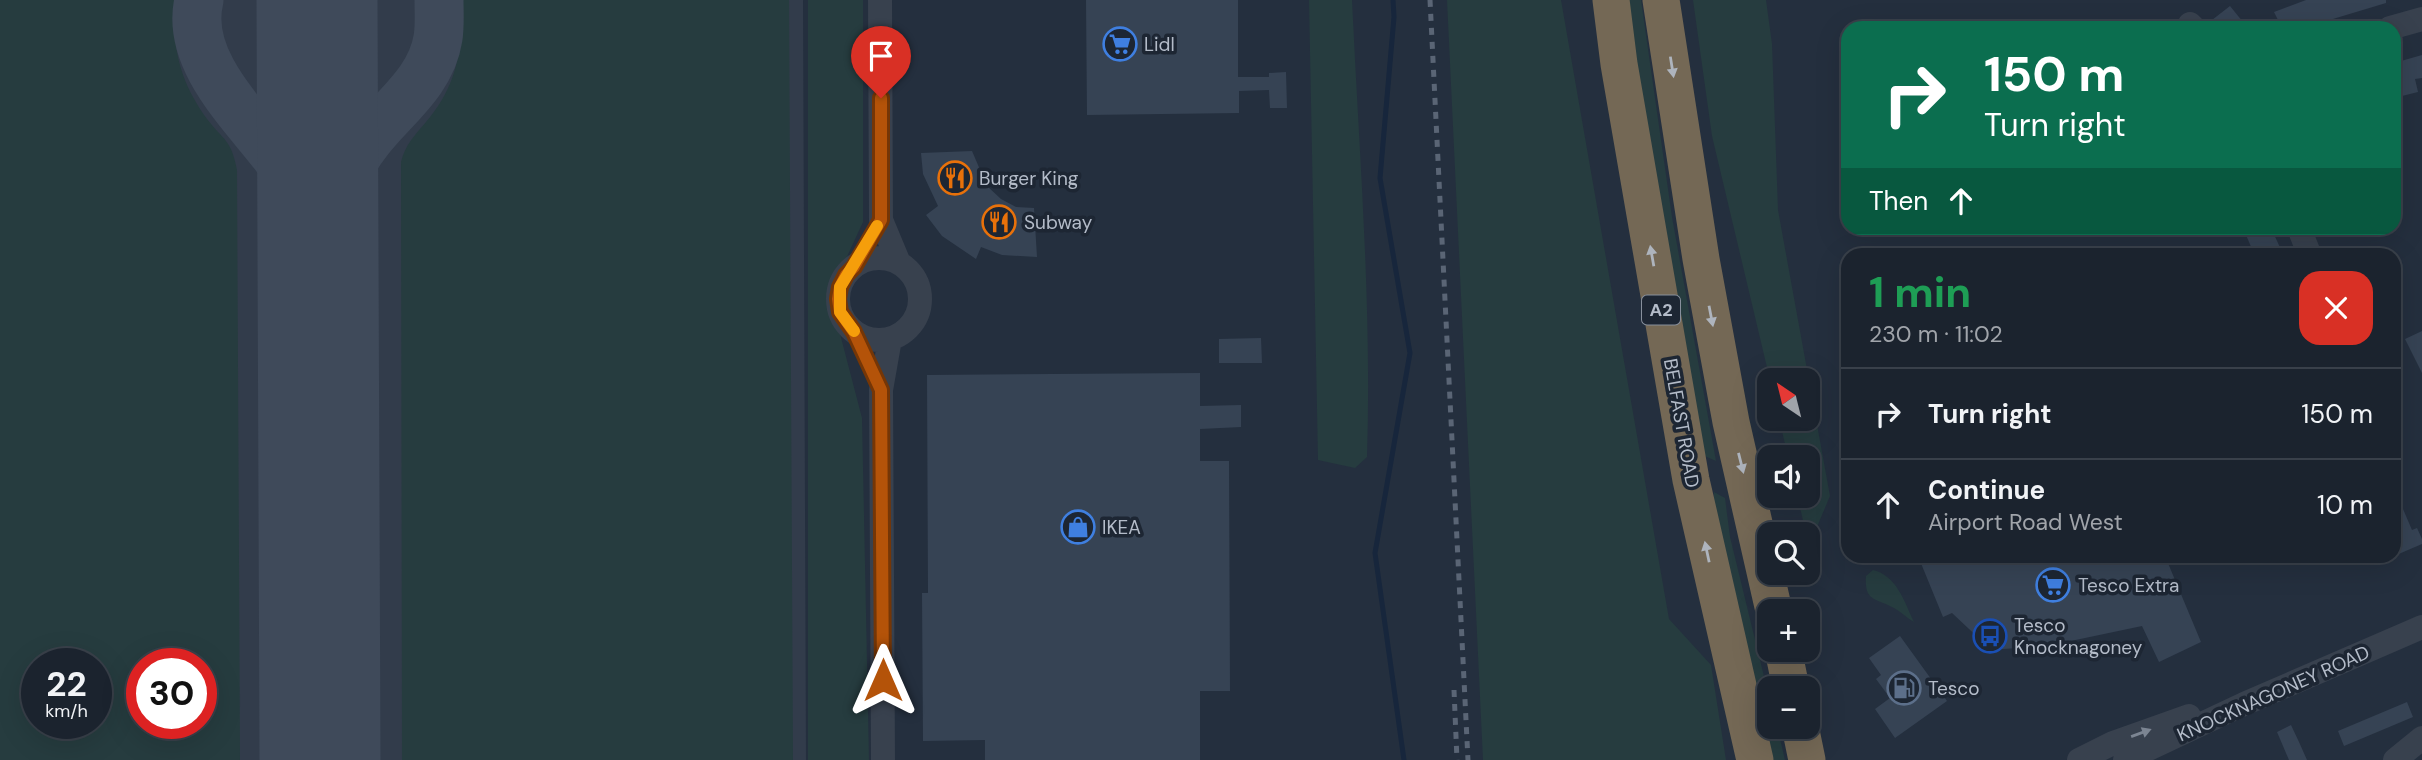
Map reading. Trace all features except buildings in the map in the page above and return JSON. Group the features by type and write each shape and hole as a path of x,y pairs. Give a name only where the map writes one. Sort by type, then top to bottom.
{"highway":[{"path":"1595,0 1619,64"},
{"name":"BELFAST ROAD","path":"1611,0 1619,64 1691,480 1755,760"},
{"name":"A2","path":"1661,0 1703,273 1731,422 1771,599"}],"street":[{"path":"854,332 878,340 890,339 912,324 920,299 915,278 899,263 881,220 880,0"},
{"path":"2401,25 2422,19"},
{"path":"881,220 840,287 838,299 845,323 854,332 881,390"},
{"path":"854,267 876,258 899,263"},
{"path":"883,760 881,390 890,339"},
{"name":"KNOCKNAGONEY ROAD","path":"2125,760 2244,704 2422,627"},
{"path":"2079,760 2113,743 2194,714 2244,704"},
{"path":"2395,760 2422,738"}],"shaded area":[{"path":"0,0 803,0 806,760 0,760"}],"green space":[{"path":"0,0 177,0 176,48 184,77 198,105 226,141 235,160 240,760 0,760"},
{"path":"458,0 789,0 793,760 402,760 401,162 408,145 437,108 452,80 459,49"},
{"path":"808,0 863,0 863,222 838,276 832,303 862,418 869,760 808,760"},
{"path":"1309,0 1352,0 1368,343 1367,457 1355,468 1318,460"},
{"path":"1447,0 1561,0 1669,619 1711,665 1726,760 1483,760"},
{"path":"1628,0 1641,0 1672,217 1716,461 1700,454 1637,89"},
{"path":"1693,0 1766,0 1772,44 1778,210 1807,368 1767,368 1712,136"},
{"path":"1782,431 1818,431 1830,496 1819,522 1803,522 1800,508 1820,508 1820,445 1785,445"},
{"path":"1714,492 1725,498 1730,537 1757,648 1757,662 1760,662 1764,676 1757,676 1757,694 1714,503"},
{"path":"1873,570 1894,584 1914,622 1869,595 1866,576"},
{"path":"1767,739 1780,739 1785,760 1772,760"}],"waterway":[{"path":"1393,0 1394,17 1380,178 1410,353 1375,553 1404,760"}],"taxiway":[{"path":"199,0 197,25 202,49 212,72 290,176 318,241 353,163 369,139 420,81 428,68 438,38 439,0"}],"runway":[{"path":"317,0 320,760"}],"railway":[{"path":"1430,0 1468,760"},
{"path":"1454,690 1457,760"}],"slow traffic":[{"path":"854,331 845,323 840,312 840,287 877,226"}],"place":[{"name":"Lidl","path":"1120,44"},
{"name":"Burger King","path":"955,178"},
{"name":"Subway","path":"999,222"},
{"name":"IKEA","path":"1078,527"},
{"name":"Tesco Extra","path":"2053,585"},
{"name":"Tesco Knocknagoney","path":"1990,636"},
{"name":"Tesco","path":"1904,688"}],"route":[{"path":"881,98 881,220 854,267 846,275 838,299 845,323 854,332 881,390 883,680"}]}
